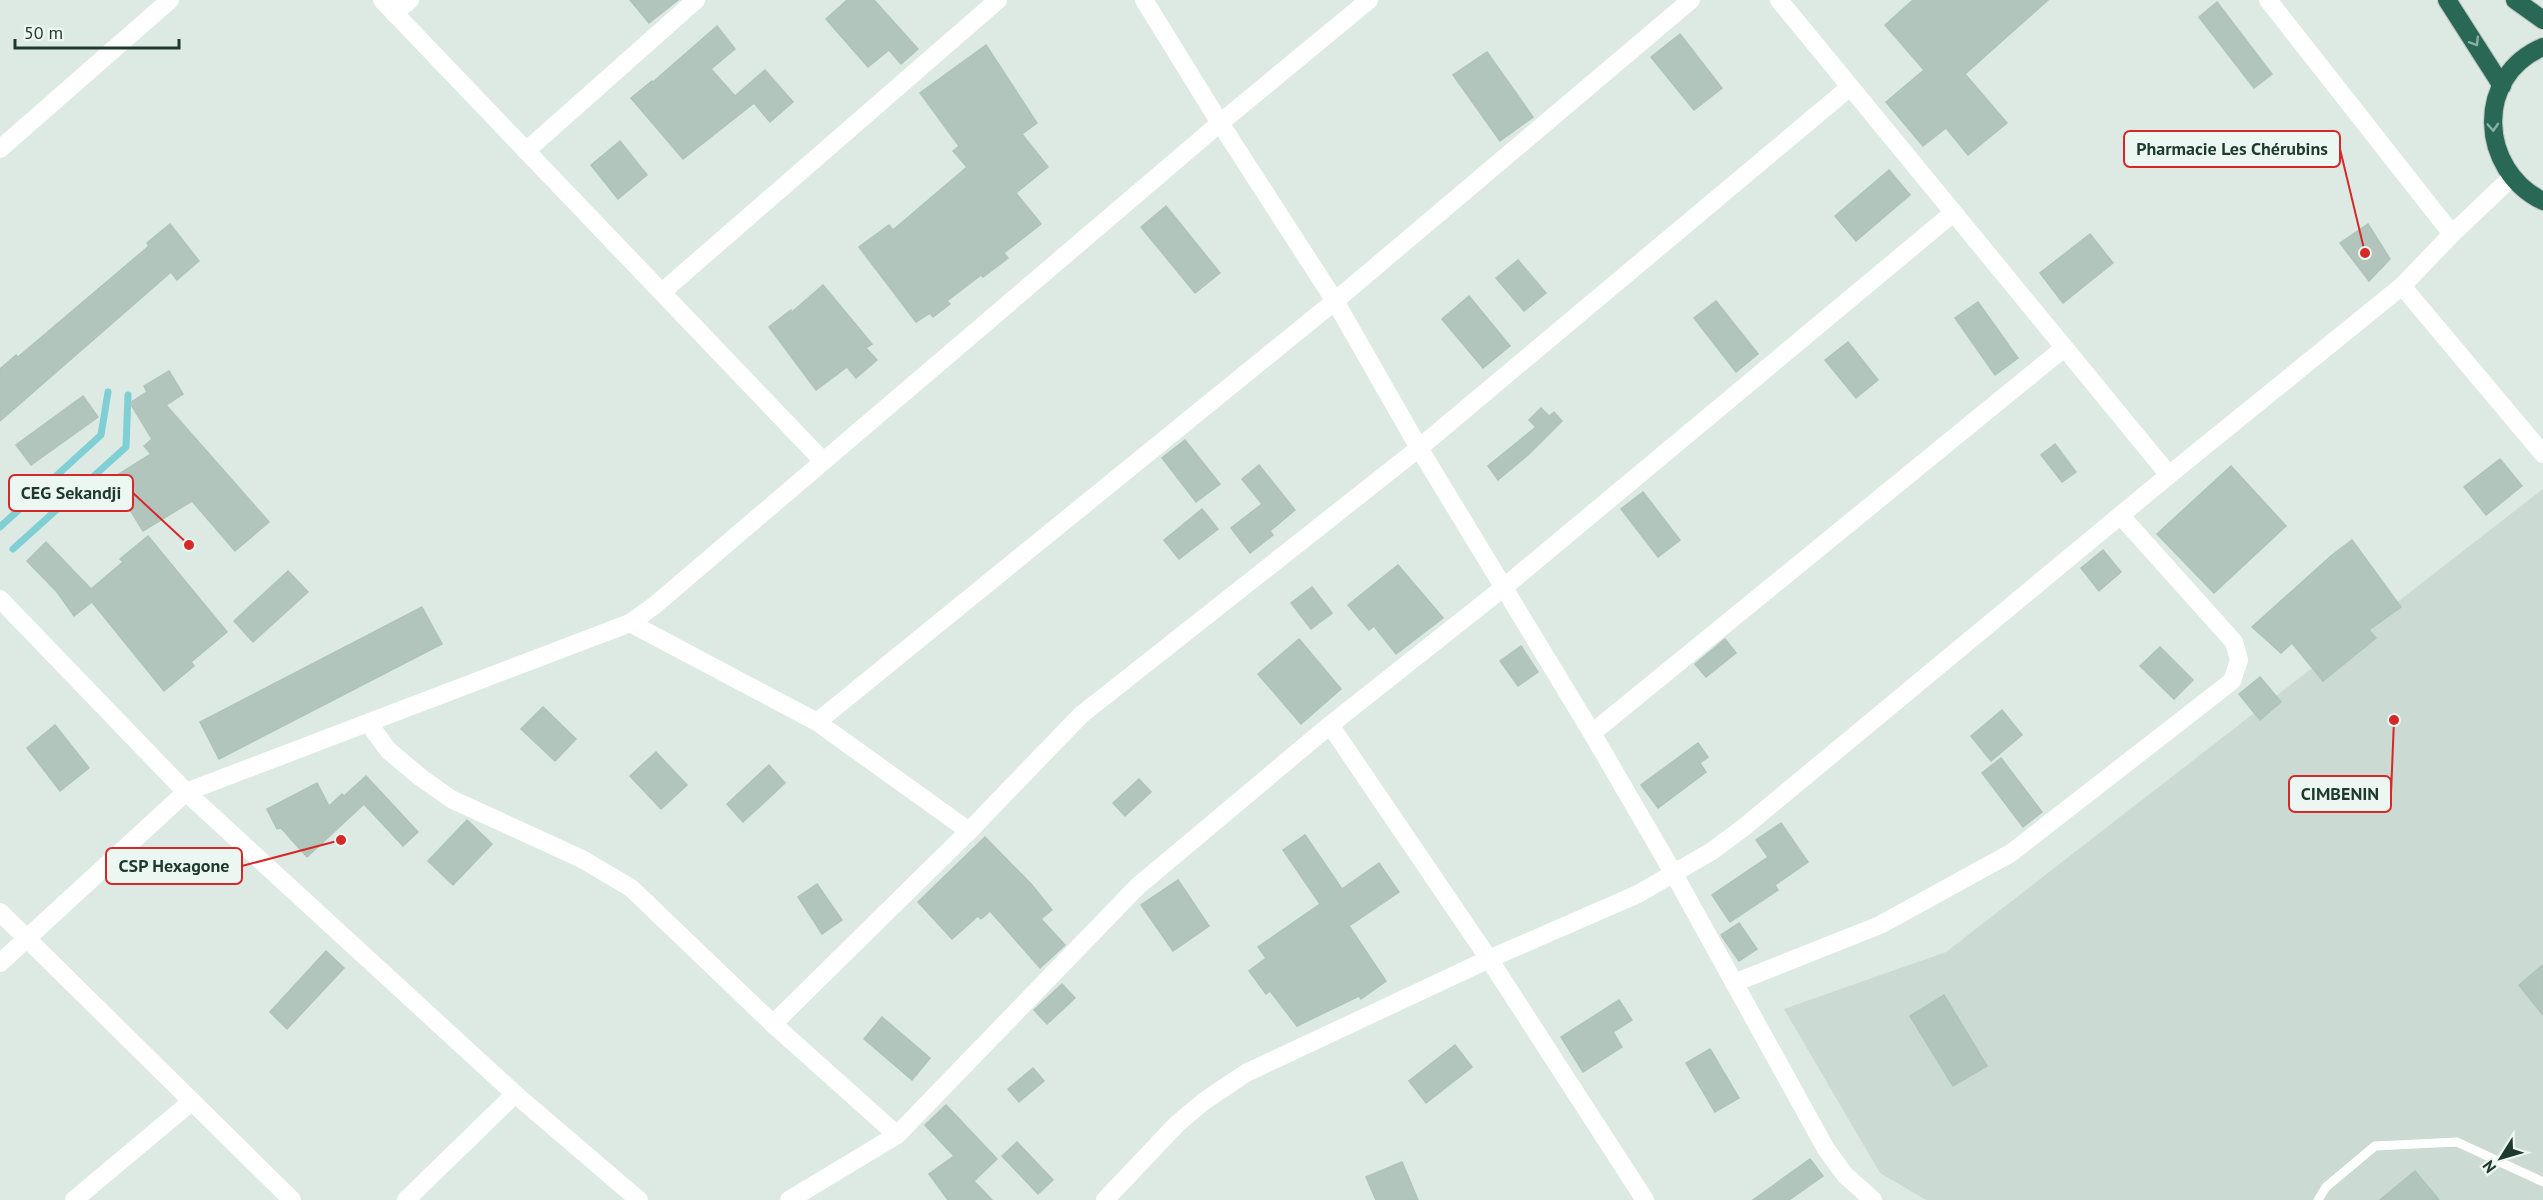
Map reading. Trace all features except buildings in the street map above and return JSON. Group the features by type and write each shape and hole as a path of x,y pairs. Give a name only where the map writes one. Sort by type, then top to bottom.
{"highway":[{"path":"2447,0 2502,86"},
{"path":"2515,0 2543,20"},
{"path":"2543,47 2520,62 2502,86 2494,109 2493,133 2499,156 2512,177 2528,192 2543,201"}],"street":[{"path":"0,149 170,0"},
{"path":"410,0 388,7 823,461"},
{"path":"526,151 696,0"},
{"path":"662,292 998,0"},
{"path":"1144,0 1335,301 1419,448 1592,733 1674,874 1826,1149 1845,1175 1874,1200"},
{"path":"0,963 186,792 630,623 1220,123 1369,0"},
{"path":"817,722 1335,301 1691,0"},
{"path":"1779,0 2169,475"},
{"path":"2268,0 2452,234"},
{"path":"773,1024 969,831 1081,715 1419,448 1850,87"},
{"path":"1105,1200 1177,1124 1203,1102 1246,1073 1489,959 1638,894 1712,851 1743,828 2169,475 2402,286 2512,177"},
{"path":"789,1200 897,1135 1138,886 1330,725 1503,588 1953,213"},
{"path":"2402,286 2543,454"},
{"path":"1592,733 2064,348"},
{"path":"1734,983 1880,925 2011,853 2232,681 2239,660 2234,642 2121,516"},
{"path":"0,599 186,792 515,1094 639,1200"},
{"path":"630,623 817,722 969,831"},
{"path":"369,723 388,750 420,777 451,798 582,859 631,888 773,1024 897,1135"},
{"path":"1330,725 1489,959 1645,1200"},
{"path":"0,912 291,1200"},
{"path":"406,1200 515,1094"},
{"path":"74,1200 191,1102"}],"lane":[{"path":"2318,1200 2326,1187 2375,1146 2457,1142 2543,1182"}],"shaded area":[{"path":"2543,489 2543,1200 1926,1200 1880,1173 1784,1009 1946,952"}],"waterway":[{"path":"0,527 101,435 108,392"},
{"path":"13,549 126,447 128,395"}],"place":[{"name":"Pharmacie Les Chérubins","path":"2365,253"},
{"name":"CEG Sekandji","path":"189,545"},
{"name":"CIMBENIN","path":"2394,720"},
{"name":"CSP Hexagone","path":"341,840"}]}
